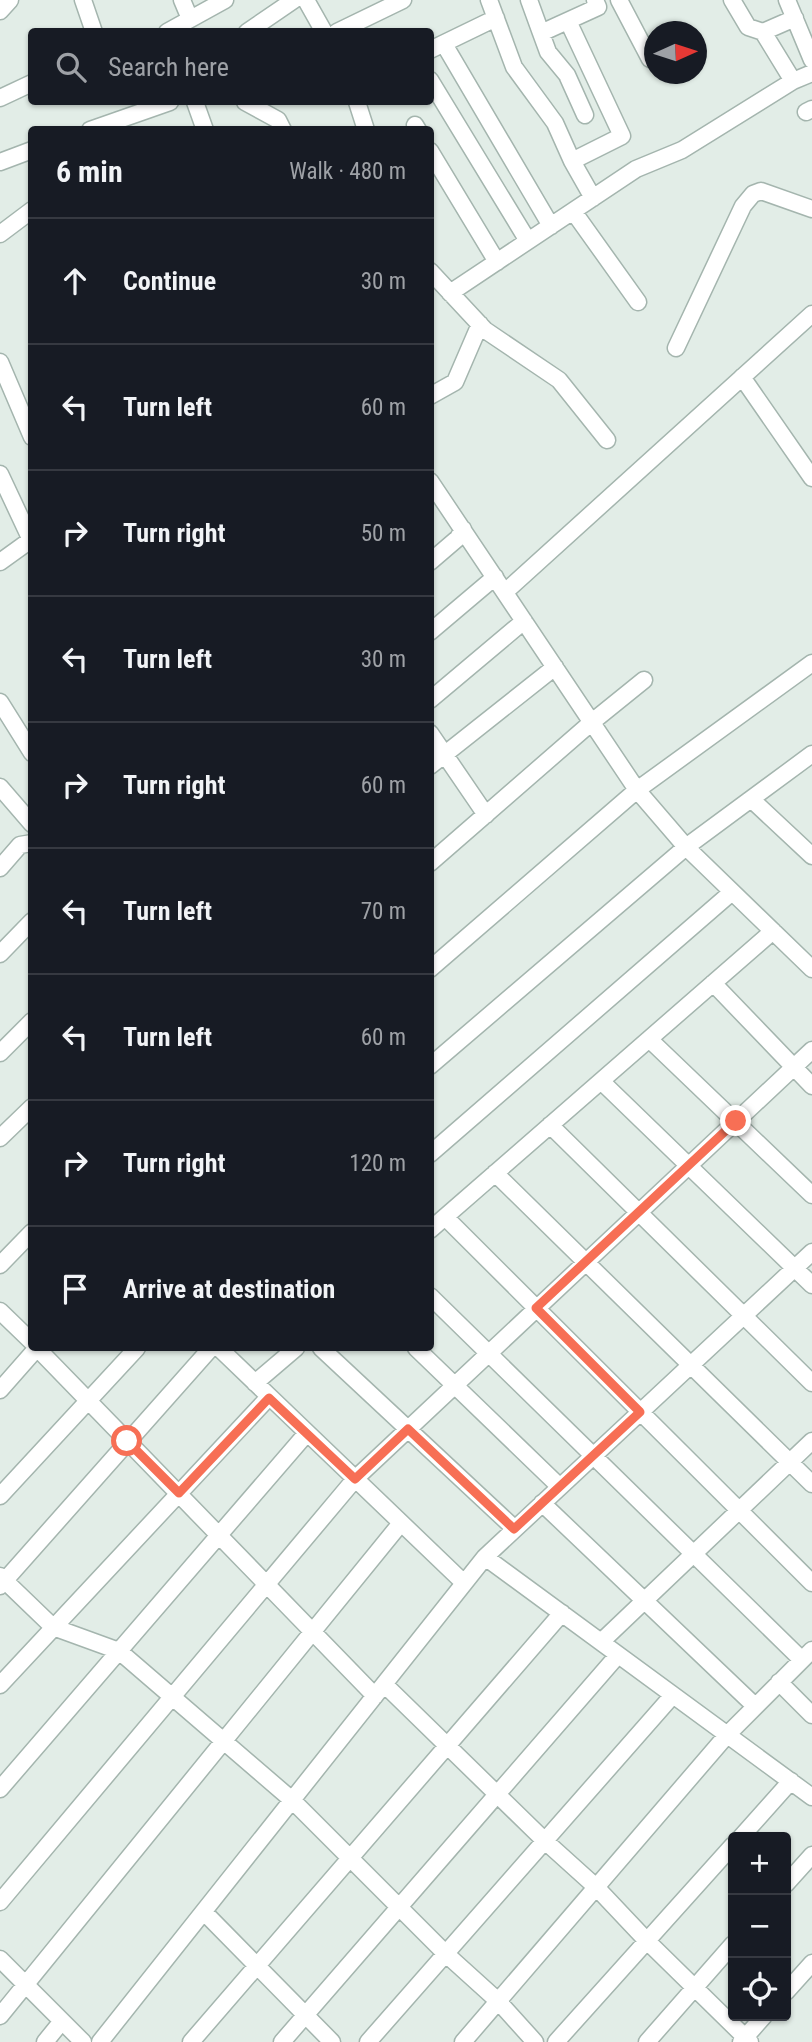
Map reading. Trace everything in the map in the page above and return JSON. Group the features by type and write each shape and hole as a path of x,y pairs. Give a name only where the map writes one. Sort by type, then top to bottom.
{"street":[{"path":"0,11 9,0"},
{"path":"83,0 93,28"},
{"path":"182,0 190,19"},
{"path":"175,28 225,0"},
{"path":"253,28 294,0"},
{"path":"306,0 322,28"},
{"path":"345,28 403,0"},
{"path":"489,0 514,67 555,123 593,198"},
{"path":"528,0 548,52 566,75 585,115"},
{"path":"541,33 596,4 618,0 644,48"},
{"path":"732,0 748,27 763,32 793,81"},
{"path":"787,0 812,60"},
{"path":"496,18 437,47 551,226"},
{"path":"763,32 795,18"},
{"path":"568,21 622,136 572,161"},
{"path":"450,293 636,169 682,150 793,81 812,74"},
{"path":"0,98 28,85"},
{"path":"434,87 528,241"},
{"path":"101,126 161,105"},
{"path":"196,105 204,126"},
{"path":"250,105 278,120 281,126"},
{"path":"358,105 365,126"},
{"path":"0,162 28,152"},
{"path":"434,158 497,262"},
{"path":"676,348 743,206 753,194 765,191 812,209"},
{"path":"573,211 638,302"},
{"path":"0,234 28,213"},
{"path":"434,275 480,324 559,380 607,440"},
{"path":"505,593 812,314"},
{"path":"434,394 455,382 480,324"},
{"path":"0,362 28,428"},
{"path":"743,377 812,478"},
{"path":"0,474 28,534"},
{"path":"434,487 637,790 686,847 812,969"},
{"path":"434,559 458,538 463,529"},
{"path":"0,562 28,542"},
{"path":"434,629 495,577"},
{"path":"434,697 524,621"},
{"path":"434,966 637,790 812,663"},
{"path":"434,763 555,667"},
{"path":"434,860 644,680"},
{"path":"0,702 28,747"},
{"path":"434,739 486,815"},
{"path":"434,1063 686,847 809,760"},
{"path":"0,787 28,819"},
{"path":"751,799 812,856"},
{"path":"0,868 20,845 28,844"},
{"path":"434,1151 732,892"},
{"path":"0,954 28,925"},
{"path":"434,1227 772,931"},
{"path":"713,983 812,1086"},
{"path":"0,1054 28,1025"},
{"path":"649,1039 812,1195"},
{"path":"0,1902 355,1479 812,1050"},
{"path":"601,1081 812,1285"},
{"path":"0,1138 28,1111"},
{"path":"550,1125 812,1383"},
{"path":"495,1173 812,1484"},
{"path":"445,1217 812,1583"},
{"path":"0,1265 28,1236"},
{"path":"100,2042 485,1557 812,1252"},
{"path":"434,1300 693,1554 807,1655 727,1735 464,2042"},
{"path":"0,1311 28,1338"},
{"path":"0,1390 34,1351"},
{"path":"40,1351 313,1632 447,1745 596,1887 745,2040 760,2021"},
{"path":"0,1496 134,1351"},
{"path":"208,1351 2,1581 53,1627 119,1651 292,1800 446,1954 498,2001 536,2042"},
{"path":"222,1351 464,1583"},
{"path":"255,1383 292,1351"},
{"path":"324,1351 514,1529"},
{"path":"419,1351 560,1487"},
{"path":"0,1685 269,1398"},
{"path":"0,1789 307,1433"},
{"path":"601,1642 812,1441"},
{"path":"542,1503 755,1706"},
{"path":"0,2016 401,1523"},
{"path":"485,1557 812,1797"},
{"path":"191,2042 562,1613"},
{"path":"282,2042 618,1655"},
{"path":"779,1682 812,1715"},
{"path":"368,2042 673,1695"},
{"path":"746,1832 791,1782"},
{"path":"556,2042 728,1851"},
{"path":"791,1878 812,1855"},
{"path":"204,1912 332,2042"},
{"path":"647,2042 728,1950"},
{"path":"0,1959 83,2042"},
{"path":"791,1986 812,1963"},
{"path":"45,2042 62,2021"}],"route":[{"path":"127,1441 179,1493 269,1398 355,1479 408,1429 514,1529 640,1412 536,1308 736,1121"}]}
